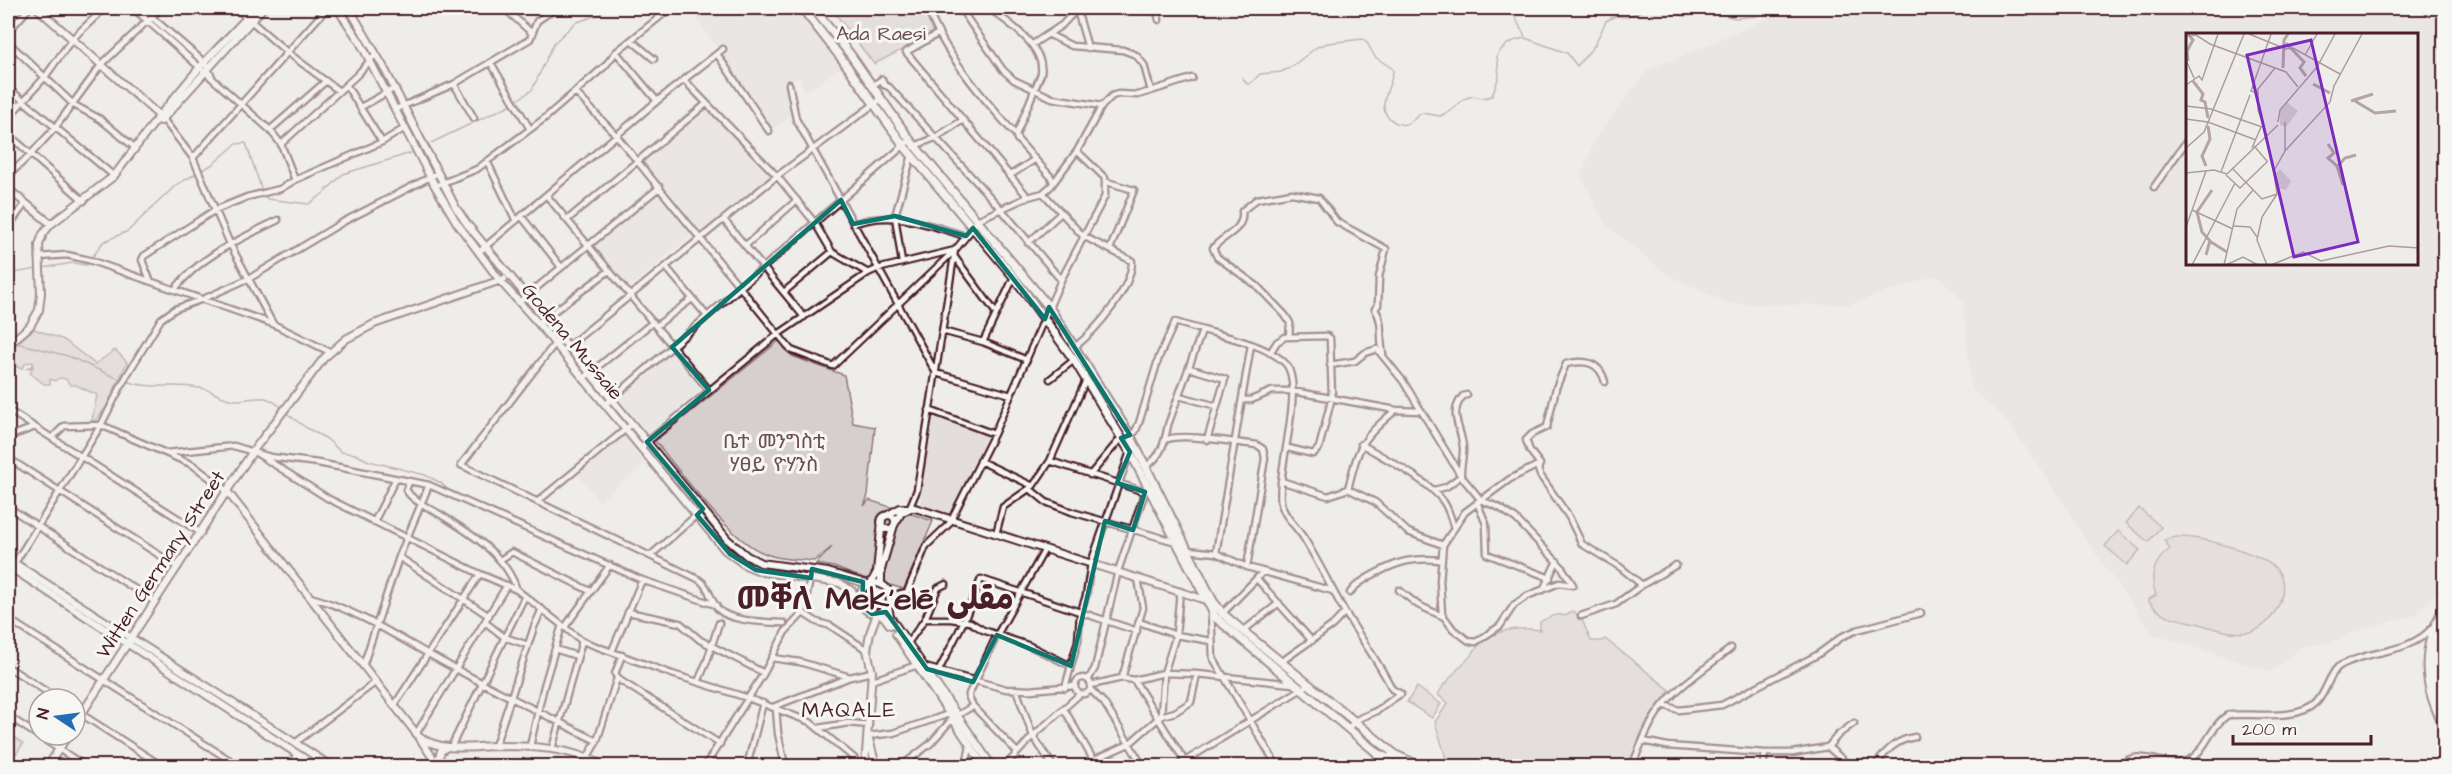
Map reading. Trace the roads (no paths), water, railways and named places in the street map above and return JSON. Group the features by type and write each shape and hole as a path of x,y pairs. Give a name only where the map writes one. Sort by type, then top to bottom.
{"main road":[{"path":"802,8 904,146 1014,277 1046,319 1130,452 1176,542 1210,603 1220,616 1392,762"},
{"path":"813,8 862,71 910,140 1049,307 1130,435 1146,466 1150,489 1188,550 1210,603"},
{"path":"854,77 862,71"},
{"path":"2445,609 2436,645 2433,670 2435,685 2445,712"},
{"path":"1220,616 1243,631 1278,665 1293,684 1305,687"},
{"path":"2441,622 2430,643 2427,672 2433,702 2445,725"},
{"path":"1351,725 1376,752 1392,762 1420,766"},
{"path":"1376,752 1380,760 1378,766"}],"street":[{"path":"8,32 29,8"},
{"path":"40,8 161,117 193,158 230,244 273,324"},
{"path":"8,118 45,77 72,39 105,8"},
{"path":"134,8 205,67 212,77 270,130 281,144 295,180"},
{"path":"141,8 150,20"},
{"path":"8,176 55,128 101,65 161,8"},
{"path":"236,8 287,52 339,91"},
{"path":"249,19 256,8"},
{"path":"8,345 30,326 38,313 41,293 38,260 40,240 51,224 114,176 152,126 249,19 263,8"},
{"path":"193,158 327,8"},
{"name":"Godena Mussaie","path":"337,8 351,26 435,186 457,223 526,297 561,352 632,424 644,444 725,550 745,565 769,574 811,578 844,585 852,591 863,608"},
{"name":"Godena Mussaie","path":"348,8 395,88 460,214 501,282 519,302 560,337 586,376"},
{"path":"504,8 533,34"},
{"path":"396,109 454,84 530,39 537,21 556,8"},
{"path":"435,186 477,169 575,92 605,66 616,52 671,8"},
{"path":"928,8 932,24 980,95 1016,135 1053,182"},
{"path":"960,8 1003,70 1014,80 1052,98 1102,106"},
{"path":"989,8 1033,44 1042,66 1016,135"},
{"path":"1156,8 1159,20"},
{"path":"1033,44 1062,25 1078,9"},
{"path":"1078,9 1088,48"},
{"path":"939,33 906,52 1028,197"},
{"path":"1048,34 1072,46 1123,50 1136,55 1144,65 1151,91"},
{"path":"631,40 654,59"},
{"path":"8,42 74,105 100,119 134,147"},
{"path":"482,250 616,135 723,49"},
{"path":"616,52 657,101"},
{"path":"281,144 346,85 376,54"},
{"path":"717,54 769,131"},
{"path":"491,63 530,129"},
{"path":"575,92 616,135 660,187 739,288 793,352 833,366 955,250 977,220 1028,197 1043,193 1077,151 1102,106 1112,96 1138,95 1192,78"},
{"path":"872,86 882,79 884,85 889,87 1002,210 1061,280"},
{"path":"684,80 777,176 815,223 832,252 868,273"},
{"path":"270,130 326,81"},
{"path":"454,84 474,118"},
{"path":"789,84 796,119 936,373 1011,395"},
{"path":"346,85 382,142"},
{"path":"8,88 114,176"},
{"path":"361,106 395,88"},
{"path":"561,352 777,176 881,99"},
{"path":"567,220 706,104"},
{"path":"916,145 936,138 963,120"},
{"path":"150,280 142,260 144,256 215,210 259,193 280,189 295,180 382,142 405,128"},
{"path":"8,134 84,201"},
{"path":"608,402 910,140"},
{"path":"2154,187 2186,142"},
{"path":"890,596 907,592 926,546 951,520 994,434 1046,319 1061,280 1105,196 1107,182 1105,178 1077,151"},
{"path":"902,264 895,216 912,155"},
{"path":"1009,176 1034,160"},
{"path":"487,161 516,221"},
{"path":"316,766 218,698 10,566 82,457 127,375 161,319 168,312 203,300 250,278 344,222 438,173"},
{"path":"1107,182 1134,190 1110,249"},
{"path":"519,302 660,187"},
{"path":"8,189 51,224"},
{"path":"1043,193 1083,236 1132,261 1128,283 1089,334 1075,346"},
{"path":"1289,336 1290,323 1285,315 1257,286 1217,257 1213,248 1239,227 1243,220 1242,211 1252,201 1301,193 1321,199 1337,222 1386,249 1379,277 1378,305 1375,309 1381,318 1380,342 1383,354"},
{"path":"547,196 709,390"},
{"path":"746,245 797,200"},
{"path":"8,227 26,204"},
{"path":"1028,243 1061,213"},
{"path":"853,224 878,216 895,216 966,236"},
{"path":"522,217 561,267"},
{"path":"175,289 193,270 230,244 278,220"},
{"path":"724,220 804,317"},
{"path":"644,444 777,335 868,273 955,250"},
{"path":"881,584 881,570 895,524 899,515 911,508 916,490 955,250"},
{"path":"784,292 832,252"},
{"path":"38,260 67,255 150,280 273,324 330,352"},
{"path":"954,256 996,313"},
{"path":"666,267 707,316"},
{"path":"541,321 609,271"},
{"path":"983,342 1014,277 1020,272"},
{"path":"501,282 508,276"},
{"name":"Witten Germany Street","path":"87,701 130,641 253,451 330,352 346,339 374,324 501,282"},
{"path":"586,376 654,324 692,299"},
{"path":"1090,475 1121,438 1135,432 1159,357 1175,322 1251,345 1270,353 1286,364 1291,372 1292,391 1287,448 1281,481 1283,510 1304,539 1392,690 1401,694 1387,702"},
{"path":"942,331 983,342 1027,360"},
{"path":"1146,466 1153,462 1168,439 1168,425 1202,331"},
{"path":"1270,353 1282,339 1289,336 1329,337 1332,397 1317,452 1313,454 1287,448"},
{"path":"560,337 461,465 702,582 716,605 724,613 743,619 784,623"},
{"path":"1216,553 1251,345"},
{"path":"1330,365 1355,361 1365,353 1377,349 1383,354 1403,381 1461,476 1479,501 1486,524 1488,554 1550,578"},
{"path":"1050,380 1074,360"},
{"path":"1540,464 1530,451 1526,440 1532,434 1547,427 1556,388 1566,364 1586,361 1595,364 1603,374 1605,382"},
{"path":"1189,368 1225,380 1207,440"},
{"path":"996,534 1003,507 1031,487 1050,461 1086,380"},
{"path":"1242,400 1251,400 1272,392 1292,391 1396,410 1420,411"},
{"path":"1434,490 1446,487 1461,476 1464,449 1454,412 1457,402 1467,395"},
{"path":"1179,396 1217,406"},
{"name":"Godena Mussaie","path":"608,402 625,429 644,444 730,542 751,558 770,565 833,573 870,584"},
{"path":"8,410 201,533"},
{"path":"930,410 994,434"},
{"path":"1348,489 1361,444 1375,427 1396,410"},
{"path":"537,501 632,424"},
{"path":"52,438 64,426 101,425 192,465 227,491 418,736 438,766"},
{"path":"8,436 35,428"},
{"path":"1168,439 1173,437 1257,445 1265,453 1247,567"},
{"path":"1361,444 1417,477 1434,490 1445,503 1454,528"},
{"path":"167,453 234,446 270,457 318,463 429,485 642,580 716,605"},
{"path":"253,451 306,486 480,574 517,590 582,641 763,703 810,722 854,758 858,766"},
{"path":"1065,688 1078,641 1080,614 1086,596 1091,562 1130,452"},
{"path":"8,458 178,567"},
{"path":"980,461 1031,487 1046,502 1176,542"},
{"path":"1005,766 1033,736 1080,694 1086,694 1095,668 1118,571 1150,489 1118,483 1050,461"},
{"path":"1479,501 1500,508 1516,519 1557,561 1574,585 1559,583 1521,599 1514,605 1500,626 1476,642 1469,641 1453,629 1444,617 1440,605 1443,545 1465,512 1479,501 1510,479 1540,464"},
{"path":"1540,464 1538,470 1540,475 1569,517 1582,544 1620,567 1642,585"},
{"path":"375,522 395,480"},
{"path":"1281,481 1328,496 1348,489 1375,502 1408,531 1443,545"},
{"path":"408,482 406,490 420,502 458,526 500,560 509,570 517,590"},
{"path":"363,666 399,557 429,485"},
{"path":"8,507 155,602"},
{"path":"870,633 860,594 877,572 883,518 894,510 911,508 1180,591 1210,603 1213,658 1277,766"},
{"path":"650,556 703,509"},
{"path":"883,518 892,516 895,524"},
{"path":"883,518 885,528 890,528 895,524"},
{"path":"1017,752 969,698 973,682 1045,549"},
{"path":"1188,550 1216,553 1247,567 1333,591"},
{"path":"500,560 512,552 590,591"},
{"path":"399,557 489,616"},
{"path":"1350,593 1354,586 1367,577 1406,561 1441,560"},
{"path":"1543,590 1557,561"},
{"path":"530,746 555,650 564,626 610,565"},
{"path":"1581,616 1616,604 1642,585 1676,566"},
{"path":"705,766 764,673 785,632 803,613 812,570"},
{"path":"1220,616 1263,572"},
{"path":"394,706 480,574"},
{"path":"1122,678 1123,668 1137,631 1143,602 1138,578"},
{"path":"938,672 964,621 981,579 1080,614 1137,631"},
{"path":"1257,579 1312,641"},
{"path":"612,651 642,580"},
{"path":"870,584 881,584 886,588 890,596 888,606 890,617 906,644 992,766"},
{"path":"906,644 925,619 936,592 946,584"},
{"path":"418,736 507,585"},
{"path":"1399,590 1418,605 1444,617"},
{"path":"1159,718 1164,674 1176,634 1180,591"},
{"path":"438,766 439,755 449,747 525,596"},
{"path":"310,597 377,626 597,741"},
{"path":"1243,631 1279,603"},
{"path":"865,766 869,737 872,672 867,650 870,633 878,614 888,606"},
{"path":"863,608 869,613 884,617 906,644"},
{"path":"495,746 542,609"},
{"path":"628,612 680,623 700,640 764,673"},
{"path":"1278,665 1312,641 1345,612"},
{"path":"803,613 818,622 831,626 867,650"},
{"path":"1663,705 1679,710 1722,705 1817,655 1843,636 1857,630 1922,613"},
{"path":"8,619 238,766"},
{"path":"925,619 964,621 1030,646 1071,666"},
{"path":"485,622 504,637 528,645"},
{"path":"1139,622 1176,634 1211,641"},
{"path":"2122,764 2134,757 2169,764 2187,762 2198,752 2220,720 2229,716 2301,712 2315,704 2320,698 2330,676 2338,667 2414,643 2441,622"},
{"path":"698,682 719,623"},
{"path":"552,748 582,641"},
{"path":"1632,766 1663,705 1674,693 1731,648"},
{"path":"555,650 577,656"},
{"path":"587,758 597,741 618,678 616,668 622,655"},
{"path":"772,658 808,664 850,677"},
{"path":"919,663 927,669 973,682 1016,690 1065,688 1074,686 1080,678 1090,685 1104,703 1143,766"},
{"path":"871,681 919,663"},
{"path":"8,667 39,687"},
{"path":"927,669 984,766"},
{"path":"774,708 850,677 872,672"},
{"path":"1090,685 1122,678 1134,680 1164,674 1197,674 1293,684"},
{"path":"1094,760 1129,744 1159,718 1191,702 1197,674"},
{"path":"618,678 720,744"},
{"path":"1134,680 1186,764"},
{"path":"296,743 376,682"},
{"path":"1074,686 1080,694"},
{"path":"1177,766 1186,764 1305,687"},
{"path":"1016,690 1033,736 1053,766"},
{"path":"1351,725 1382,708 1392,690"},
{"path":"218,698 331,766"},
{"path":"747,766 763,703"},
{"path":"869,737 893,733 954,715 974,706"},
{"path":"774,708 784,766"},
{"path":"1064,709 1097,766"},
{"path":"901,766 930,744 954,715"},
{"path":"8,716 85,766"},
{"path":"87,718 162,766"},
{"path":"819,728 848,723 869,725"},
{"path":"1643,741 1667,746 1792,753 1828,747 1838,735 1854,723"},
{"path":"418,736 449,747 552,748 587,758 604,766"},
{"path":"869,737 876,766"},
{"path":"1875,766 1891,746 1900,740 1915,737"},
{"path":"966,766 970,745"},
{"path":"48,766 61,747"},
{"path":"1828,747 1843,760 1846,766"},
{"path":"1763,766 1764,753"},
{"path":"290,766 298,754"},
{"path":"1378,766 1392,762"},
{"path":"906,763 915,766"}],"waterway":[{"path":"516,101 532,90 554,43 575,23 600,14 605,8"},
{"path":"1510,8 1525,36"},
{"path":"1242,77 1247,84 1250,84 1260,74 1281,72 1291,67 1317,47 1328,43 1363,39 1375,57 1393,69 1384,110 1393,121 1404,124 1411,122 1422,113 1440,116 1472,96 1483,98 1492,96 1499,76 1497,56 1505,46 1516,40 1525,38 1567,53 1577,66 1594,46 1606,21 1615,16 1626,17 1644,10 1658,10 1684,16 1709,11 1735,18 1757,16"},
{"path":"431,143 510,105"},
{"path":"92,258 103,242 128,231 176,185 213,164 236,144 246,143 262,191"},
{"path":"265,195 267,199 309,204 343,174 411,153"},
{"path":"42,268 73,263 86,265 89,262"},
{"path":"8,274 37,269"},
{"path":"13,342 68,356 121,380"},
{"path":"126,381 144,385 200,388 235,400 264,398 282,408"},
{"path":"285,412 305,427 327,439 341,452 425,475 441,483 448,490"}],"district":[{"name":"መቐለ Mek'elē مقلى","path":"875,598"},
{"name":"MAQALE","path":"849,710"}],"park label":[{"name":"Ada Raesi","path":"881,33"},
{"name":"ቤተ መንግስቲ ሃፀይ ዮሃንስ","path":"774,452"}]}
